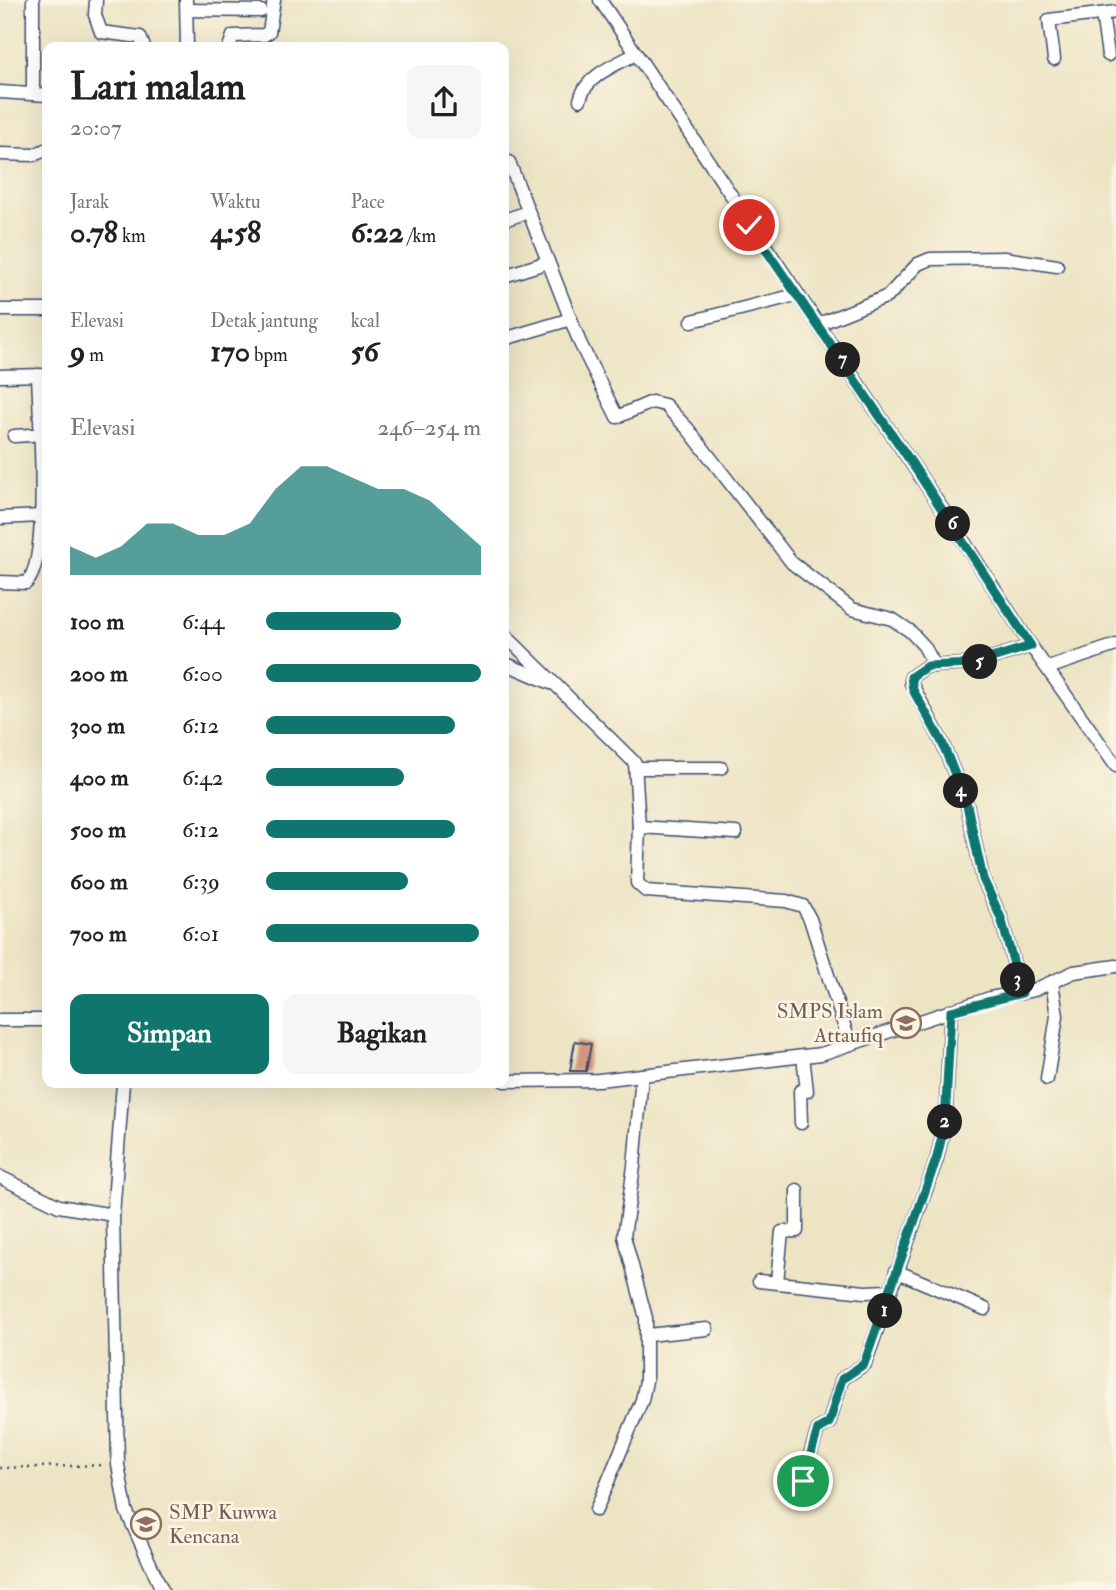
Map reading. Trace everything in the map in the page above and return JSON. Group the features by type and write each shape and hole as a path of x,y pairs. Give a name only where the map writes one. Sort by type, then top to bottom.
{"street":[{"path":"33,0 33,93"},
{"path":"96,0 95,15 101,32 139,37 142,42"},
{"path":"231,42 233,36 264,35 270,32 274,0"},
{"path":"600,0 796,295 819,324 1031,646 1111,751 1116,766"},
{"path":"187,42 187,5 261,11"},
{"path":"1054,59 1049,20 1109,13 1108,55"},
{"path":"580,100 582,89 590,80 636,54"},
{"path":"0,92 42,94"},
{"path":"0,154 34,155 42,151"},
{"path":"509,162 571,319 617,417 652,402 664,405 688,429 792,564 852,609 892,619 910,631 924,646 934,666"},
{"path":"509,218 528,212"},
{"path":"819,324 888,296 924,261 1004,258 1057,265"},
{"path":"509,274 548,262"},
{"path":"692,321 796,295"},
{"path":"0,310 42,310"},
{"path":"509,338 571,319"},
{"path":"0,376 42,375"},
{"path":"14,436 42,435"},
{"path":"0,582 26,583 32,579 36,570 42,510"},
{"path":"0,518 41,516"},
{"path":"509,639 623,749 636,768 639,827 635,875 637,883 646,891 786,901 803,905 810,919 850,1044"},
{"path":"1048,668 1116,645"},
{"path":"1022,993 1001,918 983,879 967,805 942,742 911,683 911,677 927,666 972,664 1031,646"},
{"path":"509,665 558,685"},
{"path":"636,768 721,768"},
{"path":"639,827 737,833"},
{"path":"509,1081 599,1080 803,1056 850,1044 951,1011 1022,993 1090,968 1116,966"},
{"path":"1047,1079 1057,1016 1052,982"},
{"path":"803,1481 818,1429 829,1423 842,1379 864,1364 873,1335 884,1317 889,1291 941,1143 951,1011"},
{"path":"0,1020 42,1020"},
{"path":"801,1123 800,1091 807,1091 803,1056"},
{"path":"596,1510 642,1400 646,1381 647,1335 637,1282 624,1247 642,1075"},
{"path":"123,1088 113,1214 118,1465 126,1510 162,1590"},
{"path":"0,1177 59,1206 113,1214"},
{"path":"777,1282 782,1232 797,1231 797,1190"},
{"path":"896,1271 985,1309"},
{"path":"759,1281 889,1291"},
{"path":"647,1335 707,1329"}],"path":[{"path":"0,1468 118,1465"}],"building":[{"path":"575,1041 591,1044 586,1071 570,1071"}],"place":[{"name":"SMPS Islam Attaufiq","path":"906,1023"},
{"name":"SMP Kuwwa Kencana","path":"146,1524"}],"route":[{"path":"749,225 819,324 1031,646 972,664 927,666 911,677 913,690 942,742 967,805 983,879 1001,918 1022,993 990,998 951,1011 945,1123 937,1157 889,1291 884,1317 873,1335 862,1368 842,1379 829,1423 818,1429 803,1481"}]}
